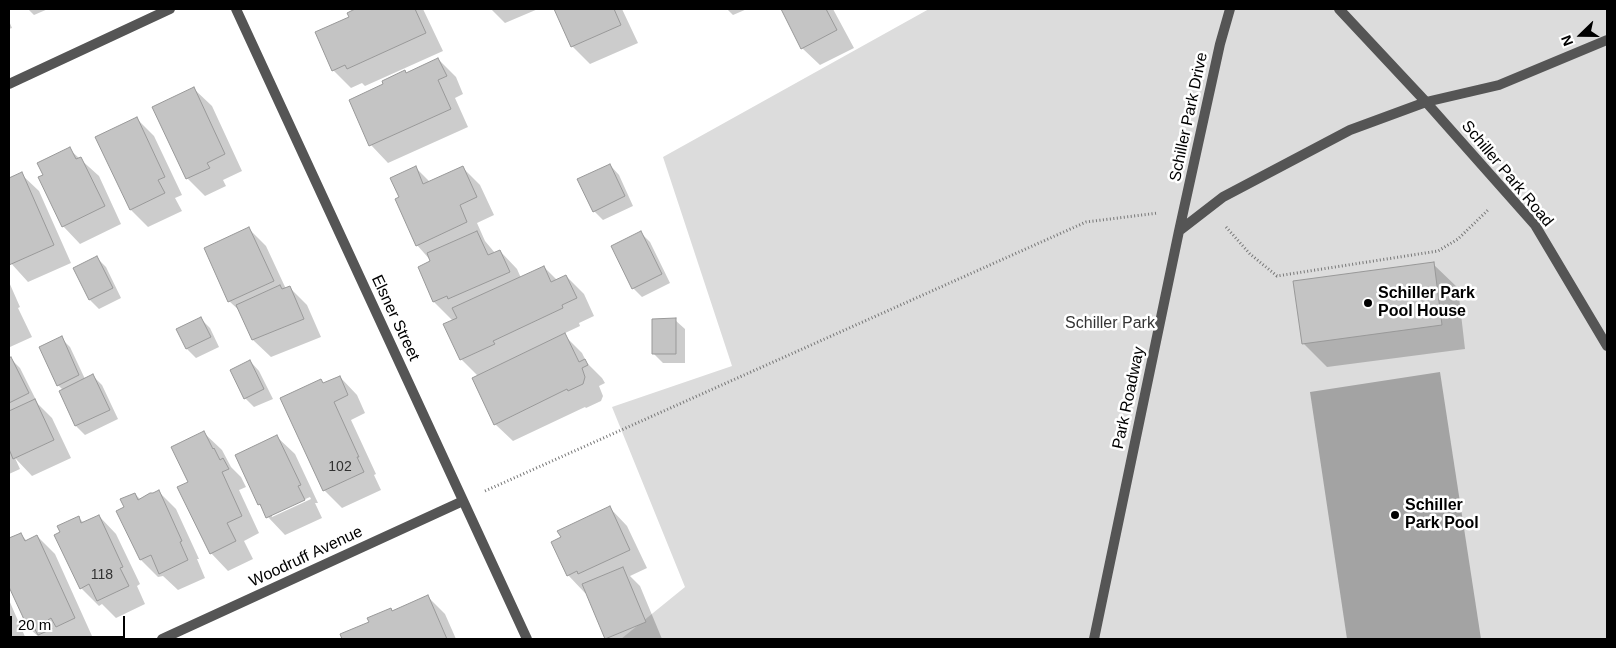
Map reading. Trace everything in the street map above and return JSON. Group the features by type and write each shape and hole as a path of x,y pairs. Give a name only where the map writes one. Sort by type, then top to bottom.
{"street":[{"path":"9,84 170,9"},
{"name":"Elsner Street","path":"236,9 527,639"},
{"name":"Schiller Park Drive","path":"1179,231 1220,44 1230,9"},
{"path":"1340,9 1426,102"},
{"path":"1179,231 1223,197 1350,130 1426,102 1499,86 1607,40"},
{"name":"Schiller Park Road","path":"1426,102 1535,225 1607,346"},
{"name":"Park Roadway","path":"1094,639 1179,231"},
{"name":"Woodruff Avenue","path":"162,639 463,501"}],"path":[{"path":"1210,207 1250,254 1277,276 1438,251 1458,239 1506,192"},
{"path":"463,501 1086,222 1184,210"}],"green space":[{"name":"Schiller Park","path":"929,9 1607,9 1607,639 621,639 685,587 612,407 732,366 663,157"}],"shaded area":[{"name":"Schiller Park Pool","path":"1440,372 1481,639 1347,639 1310,392"}],"building":[{"path":"355,9 415,9 426,33 347,69 345,65 332,71 315,32 349,17 347,13"},
{"path":"554,9 614,9 621,25 571,47"},
{"path":"781,9 826,9 837,30 801,49"},
{"path":"438,58 447,76 438,80 451,109 369,146 349,100 383,84 382,81 405,70 406,73"},
{"path":"194,87 225,154 207,163 210,168 186,179 152,107"},
{"path":"137,117 165,177 158,180 165,193 130,210 95,137"},
{"path":"70,147 76,159 81,157 105,206 62,227 38,177 43,175 37,163"},
{"path":"610,164 625,196 593,212 577,179"},
{"path":"416,166 423,184 463,166 477,197 460,205 467,222 416,246 395,199 399,197 390,178"},
{"path":"22,172 54,245 9,265 9,178"},
{"path":"249,227 274,281 228,302 204,248"},
{"path":"477,231 488,255 500,250 510,272 448,299 447,296 433,302 418,267 430,261 427,253"},
{"path":"641,231 662,274 632,289 611,246"},
{"path":"97,256 113,288 89,300 73,268"},
{"name":"Schiller Park Pool House","path":"1434,262 1442,325 1302,344 1293,281"},
{"path":"544,266 551,282 566,275 577,298 562,305 563,308 493,341 495,344 460,360 443,324 457,318 452,308"},
{"path":"280,285 282,289 290,286 304,319 252,340 236,305"},
{"path":"201,317 211,337 186,349 176,329"},
{"path":"676,318 676,354 652,354 652,319"},
{"path":"565,333 579,362 585,359 588,365 582,368 585,377 583,384 568,391 567,389 494,425 472,378"},
{"path":"62,336 79,375 57,386 39,347"},
{"path":"11,357 29,393 9,403 9,358"},
{"path":"250,360 264,389 244,399 230,370"},
{"path":"93,374 110,410 75,426 59,391"},
{"path":"340,376 348,395 334,402 364,472 323,491 280,398 321,379 323,383"},
{"path":"35,399 54,440 13,459 9,449 9,411"},
{"path":"204,431 220,460 223,458 229,469 222,472 242,516 227,523 236,541 210,554 177,487 188,482 171,447"},
{"path":"277,435 301,485 298,486 305,500 266,518 235,455"},
{"path":"159,490 182,541 180,542 188,560 159,574 151,555 140,560 116,511 124,507 120,499 135,493 138,500"},
{"path":"610,506 630,550 578,574 577,571 567,576 551,542 561,537 557,531"},
{"path":"99,515 123,567 120,568 129,586 97,601 89,584 80,589 54,535 60,532 57,526 79,516 81,523"},
{"path":"21,533 25,541 37,535 75,618 56,627 51,618 48,620 52,629 38,635 33,626 28,628 9,587 9,538"},
{"path":"623,567 646,622 605,639 582,584"},
{"path":"428,595 447,639 342,639 340,634 369,622 367,618 391,608 392,611"}],"place":[{"name":"Schiller Park Pool House","path":"1368,303"},
{"name":"Schiller Park Pool","path":"1395,515"}]}
